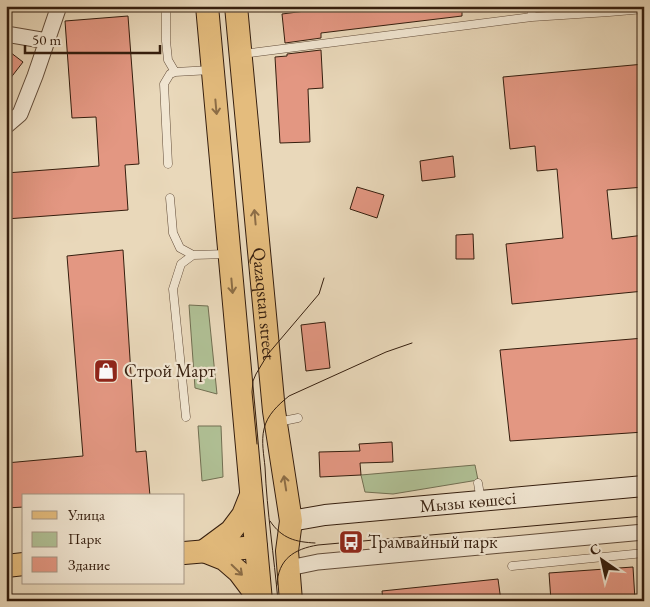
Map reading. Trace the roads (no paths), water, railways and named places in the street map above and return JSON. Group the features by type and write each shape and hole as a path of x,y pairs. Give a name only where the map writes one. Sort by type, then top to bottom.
{"main road":[{"name":"Qazaqstan street","path":"207,6 260,601"},
{"name":"Qazaqstan street","path":"236,6 276,423 292,521 287,551 291,601"},
{"path":"229,254 259,252"},
{"name":"Мызы көшесі","path":"292,521 480,492 644,486"},
{"path":"194,552 231,532 243,515 251,494"},
{"path":"194,552 256,547 292,521"},
{"path":"194,552 224,559 239,572 260,601"},
{"path":"6,566 22,564"}],"street":[{"path":"6,126 20,114 59,6"},
{"path":"6,34 47,40"},
{"path":"288,568 328,561 644,532"}],"lane":[{"path":"166,6 168,60 175,72"},
{"path":"531,6 532,18"},
{"path":"240,54 609,9 644,9"},
{"path":"168,164 164,84 170,74 175,72 212,70"},
{"path":"170,198 173,233 180,248 193,255 229,254"},
{"path":"186,417 173,289 181,264 193,255"},
{"path":"276,423 298,418"},
{"path":"512,566 644,553"}],"tram line":[{"path":"257,444 252,392 253,381 268,354 319,294 324,278"},
{"path":"278,601 263,448 265,424 270,415 289,396 386,352 412,343"},
{"path":"277,585 280,568 289,557 302,549 318,545 644,516"},
{"path":"270,521 285,536 302,542 315,543"}],"place":[{"name":"Строй Март","path":"106,371"},
{"name":"Трамвайный парк","path":"351,542"}]}
